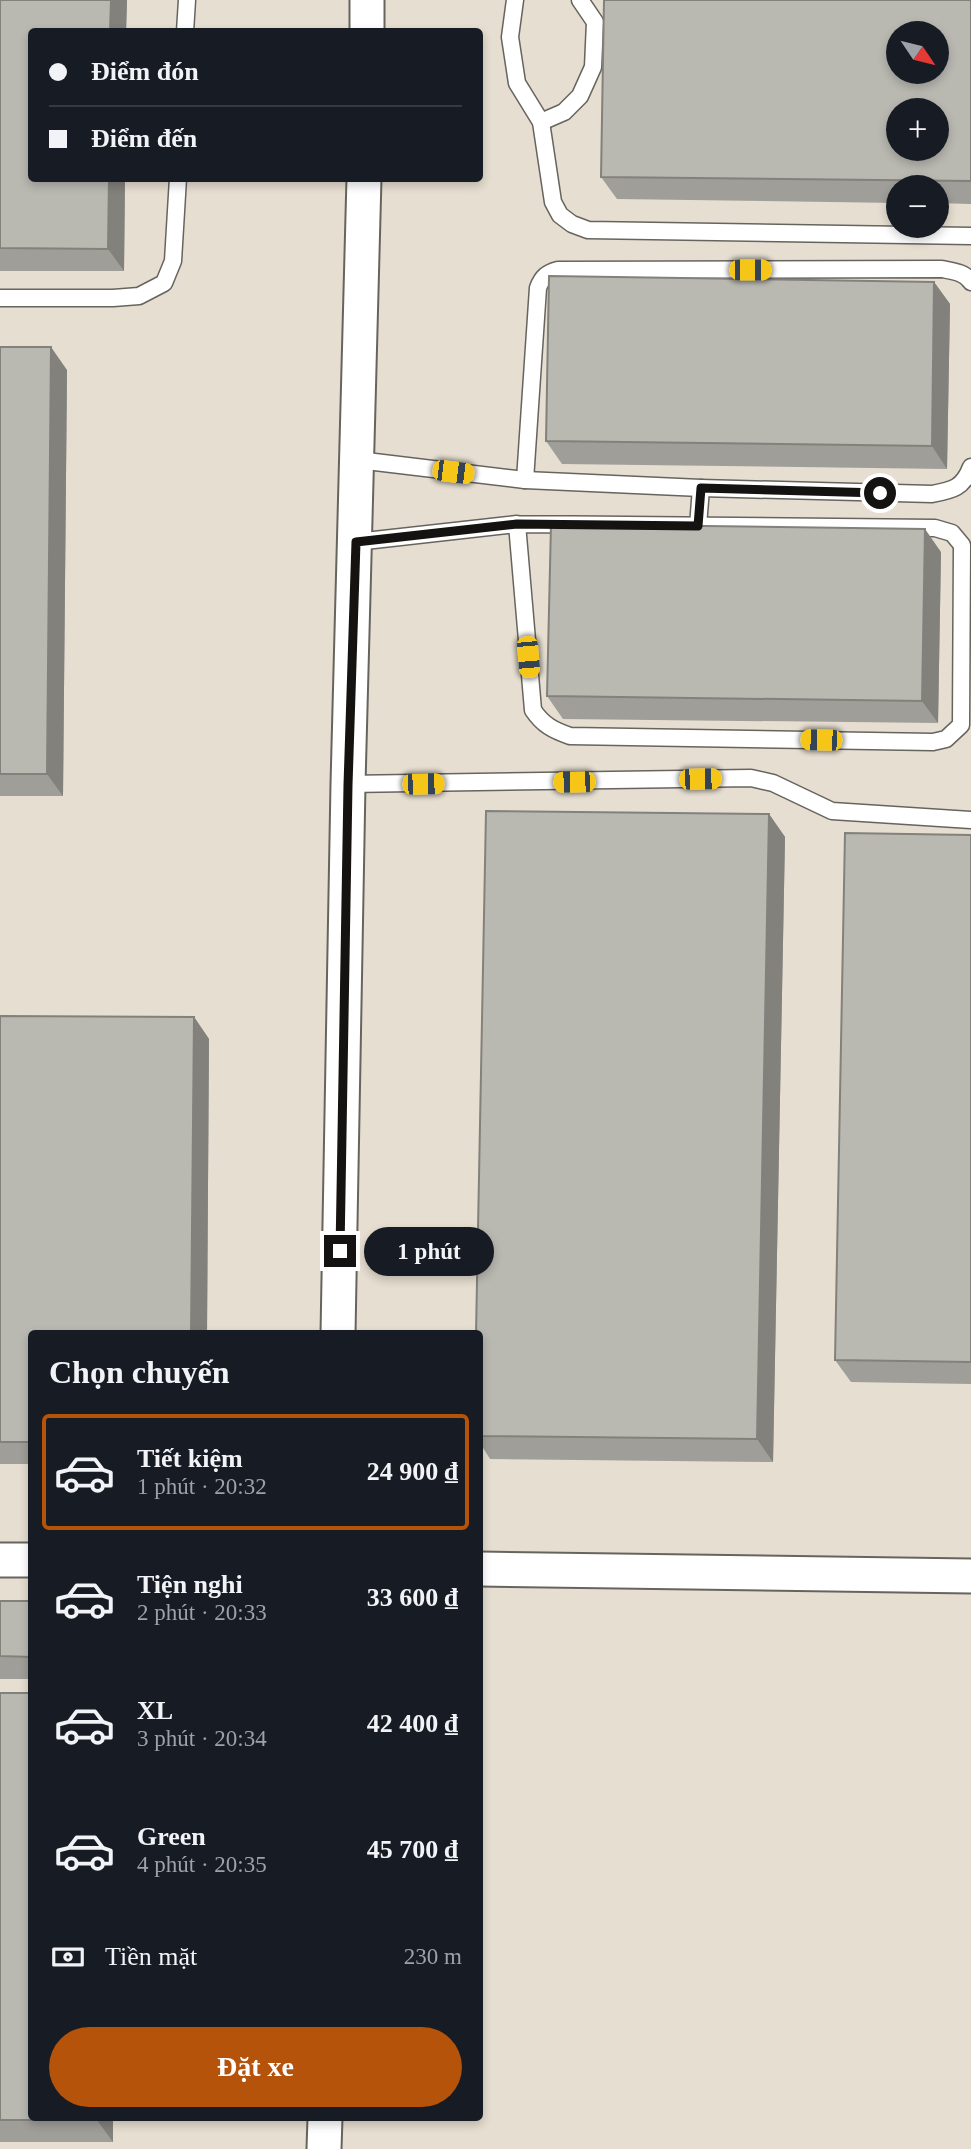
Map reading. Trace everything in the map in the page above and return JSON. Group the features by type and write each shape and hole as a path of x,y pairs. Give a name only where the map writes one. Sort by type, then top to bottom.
{"street":[{"path":"367,0 367,28"},
{"path":"338,1330 348,785 364,182"},
{"path":"0,1560 28,1560"},
{"path":"483,1569 971,1576"},
{"path":"324,2149 325,2121"}],"lane":[{"path":"185,28 187,0"},
{"path":"515,0 510,37 517,83 541,122 554,202 560,215 572,224 588,230 971,236"},
{"path":"541,122 564,113 580,96 593,66 596,22 580,0"},
{"path":"0,298 139,296 164,283 173,261 178,182"},
{"path":"525,480 538,288 541,279 549,273 558,270 942,269 956,271 971,282"},
{"path":"358,460 525,480 932,494 951,491 966,480 971,467"},
{"path":"698,526 701,488"},
{"path":"356,542 517,524 935,528 952,533 962,545 962,719 956,731 946,739 933,742 570,736 556,731 542,723 533,710 517,524"},
{"path":"348,785 751,778 773,783 832,811 971,820"}],"shaded area":[{"path":"0,0 971,0 971,2149 0,2149"}],"building":[{"path":"0,0 111,0 110,28 28,28 28,182 109,182 108,249 0,248"},
{"path":"604,0 971,0 971,181 949,181 949,175 886,175 886,180 601,177"},
{"path":"549,276 934,282 932,446 546,441"},
{"path":"0,347 51,347 47,774 0,774"},
{"path":"551,524 925,529 922,701 547,696"},
{"path":"486,811 769,814 757,1439 483,1436 483,1330 476,1330"},
{"path":"845,833 971,835 971,1362 835,1360"},
{"path":"0,1016 194,1017 191,1330 28,1330 28,1442 0,1442"},
{"path":"0,1601 28,1601 28,1657 0,1656"},
{"path":"0,1693 28,1693 28,2120 0,2120"}],"route":[{"path":"340,1251 348,785 356,542 517,524 698,526 701,488 880,493"}]}
